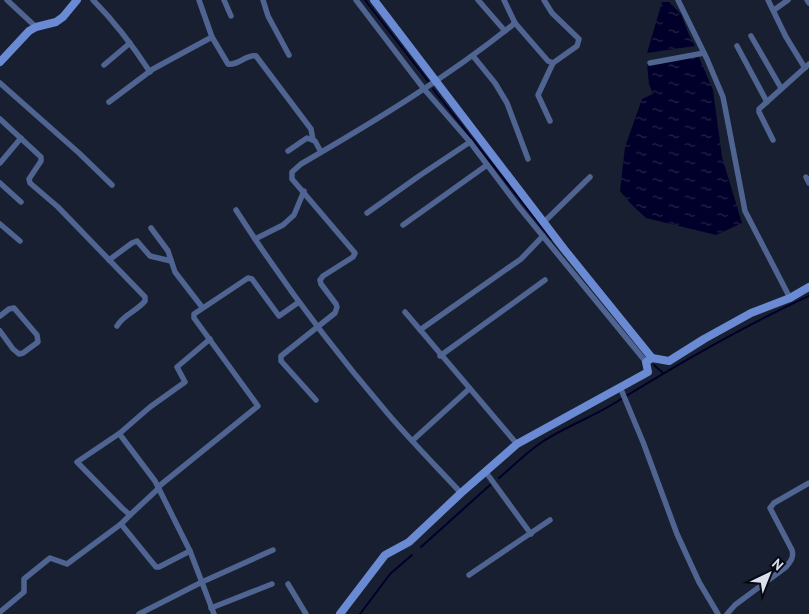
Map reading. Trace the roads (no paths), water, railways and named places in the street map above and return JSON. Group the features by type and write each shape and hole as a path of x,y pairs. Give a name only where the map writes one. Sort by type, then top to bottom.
{"street":[{"path":"7,0 36,27"},
{"path":"0,62 29,31 36,27 56,22 63,17 77,0"},
{"path":"93,0 130,43 150,72"},
{"path":"199,0 212,37 226,61 231,65 250,55 256,56 311,128 313,140"},
{"path":"224,0 231,16"},
{"path":"263,0 268,16 289,55"},
{"path":"356,0 424,89 470,142 543,236 649,360 669,360 704,338 751,313 790,298 809,287"},
{"path":"340,614 385,555 409,542 516,444 648,372 649,360 374,0"},
{"path":"478,0 505,31"},
{"path":"504,0 516,23 548,61 553,63"},
{"path":"544,0 550,10 578,39 577,46 553,63 538,95 550,121"},
{"path":"678,0 723,97 745,211 790,298"},
{"path":"768,0 786,37 808,67 781,88 761,107 759,112 773,140"},
{"path":"774,10 788,0"},
{"path":"316,400 280,359 282,354 332,316 337,307 320,280 323,276 353,257 355,253 292,179 292,172 301,164 435,82 516,23"},
{"path":"751,36 781,88"},
{"path":"109,102 150,72 212,37"},
{"path":"104,65 130,43"},
{"path":"737,46 767,102"},
{"path":"650,63 704,53"},
{"path":"473,56 495,83 507,103 528,159"},
{"path":"0,83 112,185"},
{"path":"0,119 42,159 29,179 30,183 58,206 145,299 140,307 117,326"},
{"path":"0,163 21,138"},
{"path":"288,150 307,138 315,141 321,152"},
{"path":"367,212 470,142"},
{"path":"403,225 487,165"},
{"path":"543,223 590,177"},
{"path":"0,183 21,202"},
{"path":"255,239 283,225 294,215 304,191"},
{"path":"236,210 317,327 384,409 461,493"},
{"path":"0,224 20,241"},
{"path":"151,228 168,251 174,272 202,307"},
{"path":"420,330 520,259 543,236"},
{"path":"109,260 137,241 150,256 171,261"},
{"path":"0,612 24,592 24,579 50,558 67,564 121,524 158,488 258,406 194,316 196,311 248,278 252,279 279,316 299,302"},
{"path":"440,356 545,280"},
{"path":"0,316 9,309 14,308 37,335 38,342 19,354 0,331"},
{"path":"405,312 440,356 516,444"},
{"path":"130,514 77,462 120,433 150,407 185,382 177,367 210,339"},
{"path":"620,387 643,442 677,534 699,582 718,614"},
{"path":"413,440 469,389"},
{"path":"120,433 158,488 190,551 213,611 272,584"},
{"path":"485,472 531,534"},
{"path":"727,614 735,605 791,561 792,550 770,508 774,503 809,483"},
{"path":"469,575 550,520"},
{"path":"121,524 156,567 190,551"},
{"path":"139,614 202,582 273,550"},
{"path":"288,584 306,614"}],"water":[{"path":"662,2 669,2 681,14 695,46 647,53"},
{"path":"698,55 713,90 722,157 742,223 716,235 646,218 620,191 625,147 642,99 653,94 649,84 647,62"}],"waterway":[{"path":"365,0 428,81"},
{"path":"433,89 551,239"},
{"path":"499,478 542,442 604,409 734,334 809,296"},
{"path":"654,365 663,373"},
{"path":"421,547 490,485"},
{"path":"360,614 390,574 412,555"}]}
